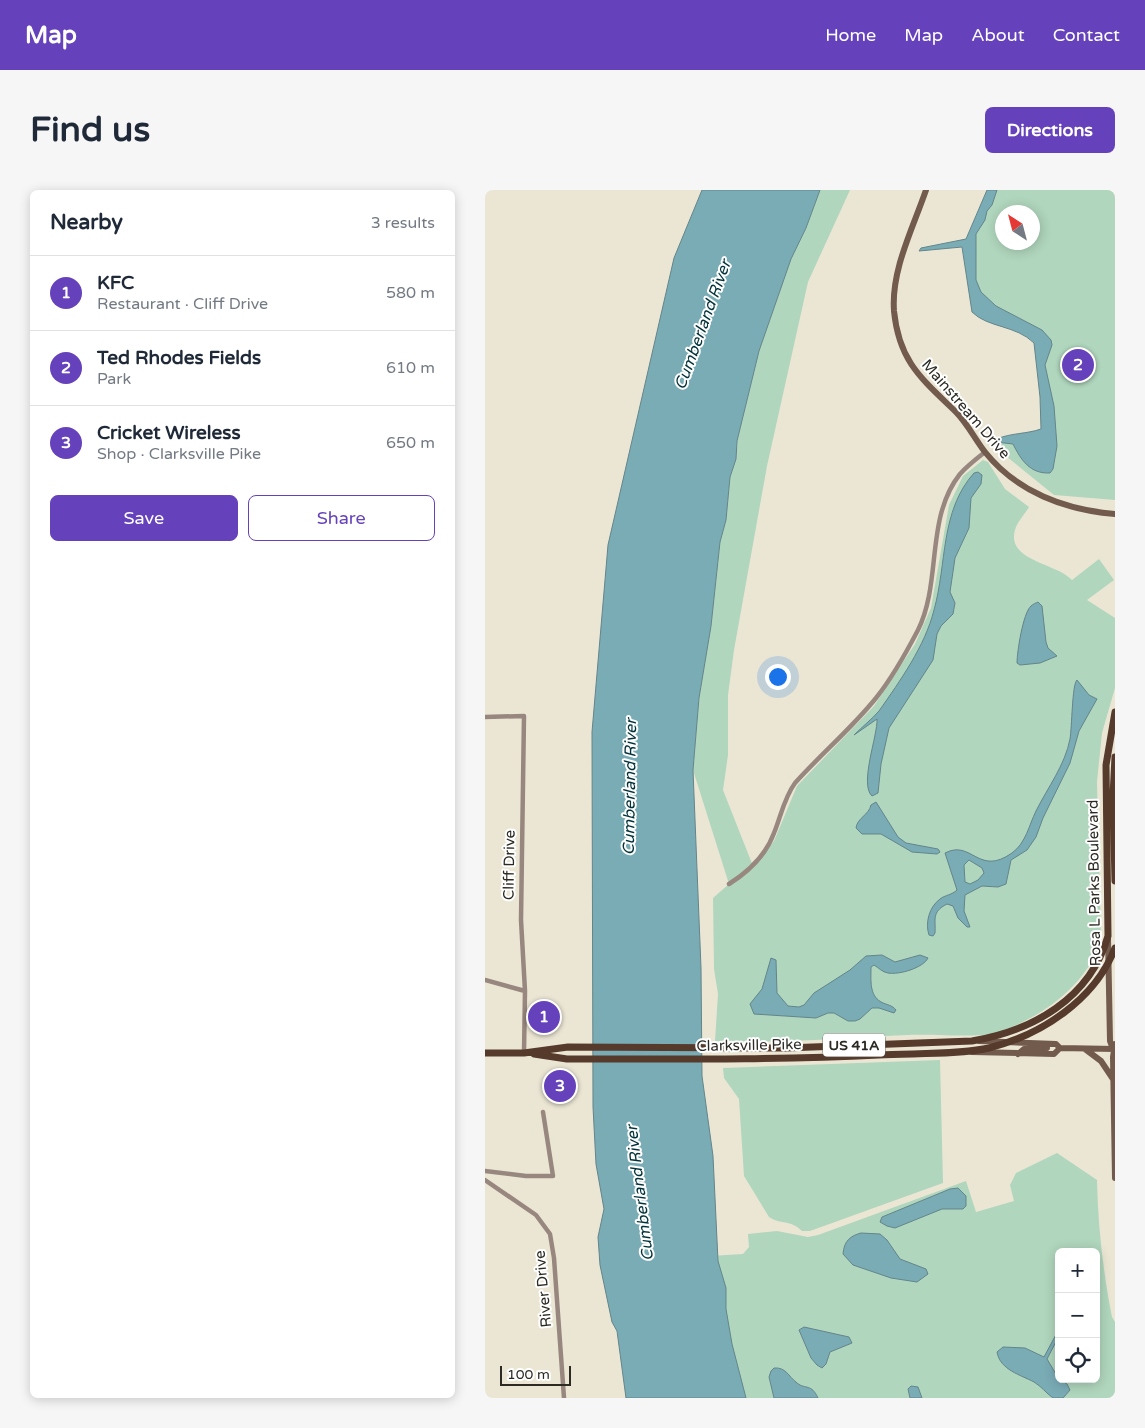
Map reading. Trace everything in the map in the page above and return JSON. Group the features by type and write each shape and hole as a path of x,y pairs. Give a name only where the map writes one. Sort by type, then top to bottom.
{"main road":[{"name":"Mainstream Drive","path":"926,190 895,282 896,324 906,355 918,375 962,419 985,452 1009,476 1045,497 1082,510 1115,514"},
{"name":"Rosa L Parks Boulevard","path":"1115,712 1106,766 1110,1041 1114,1047 1115,1178"},
{"name":"Rosa L Parks Boulevard","path":"1115,757 1113,796 1115,882"},
{"name":"US 41A","path":"973,1040 1011,1032 1055,1010 1075,992 1090,972 1101,955 1108,936"},
{"name":"US 41A","path":"970,1050 988,1048 1006,1042 1040,1029 1060,1016 1077,1002 1109,961 1115,948"},
{"name":"Clarksville Pike","path":"485,1053 524,1053 568,1047 735,1048 973,1040 1085,1049 1114,1047"},
{"name":"Clarksville Pike","path":"524,1053 567,1059 735,1060 970,1050 973,1053 1055,1054 1058,1046"},
{"path":"1085,1049 1103,1063 1113,1080"}],"street":[{"path":"729,884 748,871 769,844 786,798 795,782 877,697 910,644 922,622 928,601 941,516 948,494 959,474 985,452"},
{"name":"Cliff Drive","path":"485,717 524,716 521,920 525,991 524,1053"},
{"path":"485,980 525,991"},
{"path":"485,1171 526,1176 553,1176 543,1112"},
{"name":"River Drive","path":"485,1180 536,1215 550,1234 554,1258 564,1398"}],"green space":[{"path":"820,190 850,190 808,282 767,466 734,650 728,695 728,755 723,790 753,866 774,841 797,786 874,706 915,644 931,608 949,505 963,476 983,460 988,462 1005,489 1029,507 1019,521 1015,530 1014,540 1018,548 1025,555 1065,574 1072,580 1099,559 1114,580 1087,600 1115,618 1115,688 1102,733 1097,782 1101,941 1094,958 1084,973 1059,999 1029,1019 996,1033 820,1040 715,1041 718,994 714,969 713,898 729,884 693,770 699,698 711,626 720,542 726,520 730,477 736,459 737,441 759,351 791,259 806,228"},
{"path":"992,190 1115,190 1115,500 1054,495 991,444 1044,435 1040,344 1018,326 978,310 968,252"},
{"path":"940,1060 943,1183 810,1231 802,1231 789,1223 769,1217 744,1176 739,1099 724,1078 723,1068"},
{"path":"1057,1153 1097,1180 1104,1266 1112,1317 1115,1322 1115,1398 739,1398 710,1256 743,1254 749,1247 748,1234 777,1231 808,1237 818,1235 966,1181 976,1212 1014,1201 1010,1185 1016,1173"}],"water":[{"name":"Cumberland River","path":"702,190 820,190 806,228 791,259 759,351 737,441 736,459 730,477 726,520 720,542 711,626 699,698 693,770 701,968 702,1076 713,1156 718,1261 726,1288 726,1309 732,1344 746,1398 626,1398 617,1331 612,1322 600,1265 598,1237 604,1209 596,1164 593,1107 592,732 608,545 674,258"},
{"path":"987,190 997,190 985,220 976,234 976,280 981,292 996,306 1042,330 1051,340 1052,345 1045,365 1054,406 1057,446 1053,469 1050,473 1037,471 1027,465 1013,444 996,442 997,439 1002,437 1041,429 1040,397 1034,343 1019,333 986,321 972,312 962,247 919,251 921,248 966,239"},
{"path":"978,472 982,475 981,484 971,498 969,528 955,558 950,592 955,603 953,614 941,626 937,634 933,660 889,728 881,764 878,793 872,796 867,781 877,719 854,735 879,711 911,663 925,637 934,610 946,538 955,504 963,488 974,473"},
{"path":"1038,602 1042,606 1048,648 1057,656 1040,663 1020,665 1017,663 1017,658 1025,616 1032,605"},
{"path":"1077,680 1089,695 1097,699 1079,731 1070,763 1043,818 1036,837 1027,850 1011,860 1006,884 998,887 982,886 965,895 964,911 970,927 967,927 958,918 953,906 947,904 936,913 935,933 933,936 929,935 928,920 933,906 940,899 957,890 945,853 962,850 983,860 991,861 1012,853 1024,839 1036,811 1068,749 1075,683","holes":["969,860 982,868 984,873 978,880 970,884 965,882 964,865"]},
{"path":"876,802 898,837 906,843 938,849 940,852 937,854 912,852 881,834 862,834 856,828 857,825 871,805"},
{"path":"882,955 895,962 920,955 928,958 916,968 898,973 882,971 874,965 871,967 871,982 874,995 881,1002 894,1008 896,1010 894,1013 879,1008 872,1008 855,1021 848,1021 834,1013 828,1013 816,1018 754,1014 750,1004 762,989 771,958 776,960 777,993 788,1006 799,1007 804,1005 814,993 850,970 866,956"},
{"path":"958,1188 966,1196 966,1206 963,1209 942,1209 895,1228 880,1222 882,1217 950,1189"},
{"path":"861,1233 880,1234 887,1240 900,1259 926,1269 928,1274 917,1282 891,1278 853,1265 843,1254 844,1249 848,1240"},
{"path":"804,1327 849,1337 852,1343 830,1352 826,1364 822,1368 811,1358 799,1330"},
{"path":"1055,1336 1055,1344 1047,1359 1055,1372 1055,1383 1065,1383 1070,1390 1063,1398 1053,1398 1037,1384 1007,1368 1002,1363 997,1352 1003,1347 1025,1348 1044,1357"},
{"path":"774,1368 784,1370 797,1383 813,1390 818,1398 774,1398 769,1377"},
{"path":"911,1386 918,1387 922,1398 910,1398 908,1389"}],"place":[{"name":"Ted Rhodes Fields","path":"1078,365"},
{"name":"KFC","path":"544,1017"},
{"name":"Cricket Wireless","path":"560,1086"}]}
